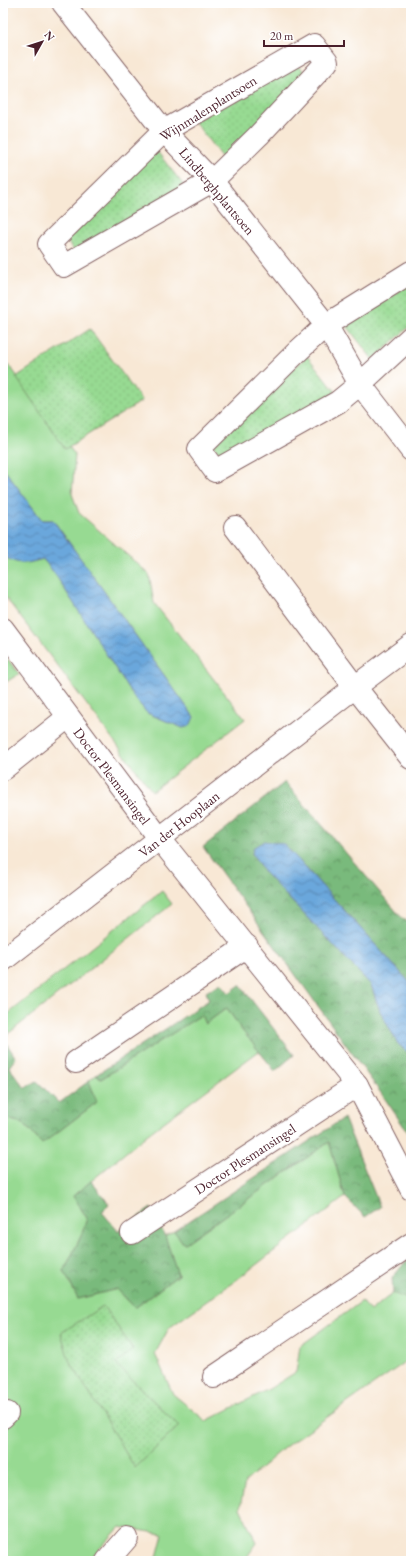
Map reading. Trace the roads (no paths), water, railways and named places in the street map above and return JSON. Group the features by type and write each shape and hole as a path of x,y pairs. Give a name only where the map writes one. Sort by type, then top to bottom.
{"street":[{"name":"Lindberghplantsoen","path":"63,3 164,131 212,181 326,324 360,384 411,450"},
{"name":"Wijnmalenplantsoen","path":"314,45 328,62 259,135 212,181 64,266 49,244 164,131 314,45"},
{"path":"411,272 326,324 199,449 215,471 338,402 360,384 411,336"},
{"path":"235,527 355,687 411,758"},
{"name":"Doctor Plesmansingel","path":"3,629 160,839 357,1084 411,1190"},
{"name":"Van der Hooplaan","path":"3,960 411,645"},
{"name":"Doctor Plesmansingel","path":"3,769 68,717"},
{"path":"76,1062 247,946"},
{"name":"Doctor Plesmansingel","path":"132,1232 357,1084"},
{"path":"214,1377 411,1244"},
{"path":"107,1561 127,1538"}],"water":[{"path":"3,468 42,520 53,520 194,717 190,726 183,728 147,713 133,696 55,574 43,559 19,563 3,556"},
{"path":"264,841 284,844 411,984 411,1055 398,1044 380,1011 371,985 264,872 252,853 254,847"}]}
